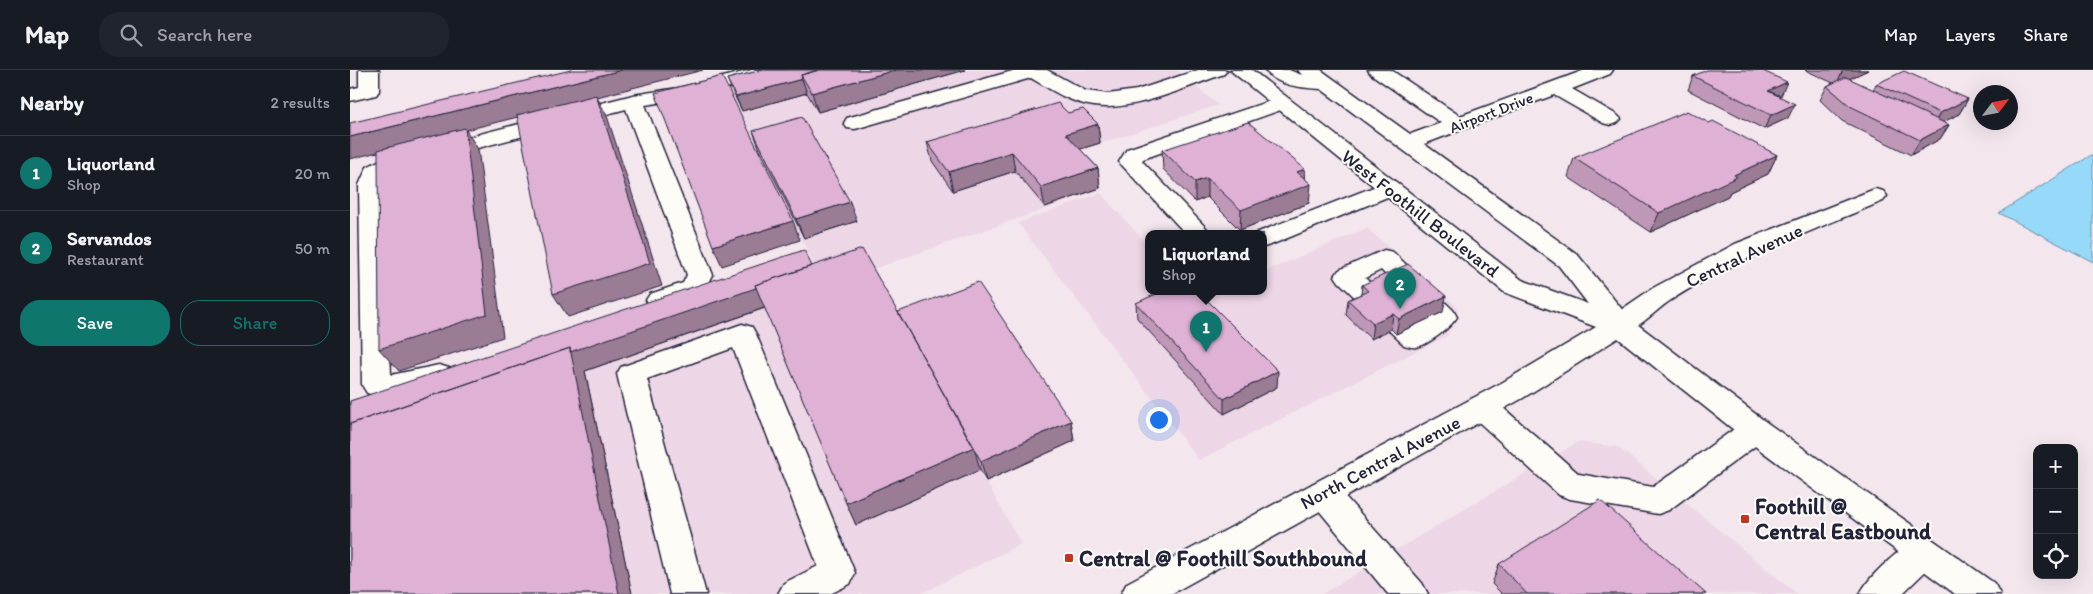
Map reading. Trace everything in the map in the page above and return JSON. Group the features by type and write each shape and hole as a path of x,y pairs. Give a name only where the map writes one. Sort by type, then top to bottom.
{"main road":[{"path":"359,93 369,70"},
{"path":"462,367 435,377 386,388 377,385 371,185 375,172 390,164 633,101 678,94 776,70"},
{"path":"854,123 1036,71 1068,91 1094,100 1122,100 1217,70"},
{"name":"West Foothill Boulevard","path":"1240,70 1513,286 1619,325"},
{"path":"1275,70 1286,78 1296,81 1326,83"},
{"name":"West Foothill Boulevard","path":"1308,70 1568,260 1619,325 1755,430 1982,594"},
{"path":"1378,70 1458,124"},
{"name":"Airport Drive","path":"1408,143 1603,70"},
{"path":"1556,88 1610,119"},
{"path":"633,101 700,275 692,289 637,308"},
{"path":"1196,230 1130,162 1136,154 1282,103"},
{"path":"1267,238 1389,188"},
{"name":"Central Avenue","path":"1619,325 1662,294 1744,250 1875,196"},
{"name":"North Central Avenue","path":"1139,594 1534,378 1619,325"},
{"path":"688,594 631,374 742,334 838,573 796,594"},
{"path":"1482,407 1570,486 1658,501 1755,430"},
{"path":"1323,493 1410,594"},
{"path":"1878,594 1923,552"}],"shaded area":[{"path":"895,70 1177,70 1218,105 1072,153 1103,189 824,286 741,112"},
{"path":"1100,193 1145,242 1145,295 1195,295 1199,299 1210,295 1267,295 1267,271 1367,228 1457,307 1447,336 1199,460 1018,223"},
{"path":"870,271 1021,544 920,594 350,594 350,453"},
{"path":"1578,442 1618,447 1797,594 1322,594"}],"water":[{"path":"2093,154 2093,262 1999,213"}],"building":[{"path":"571,70 622,70 350,137 350,123"},
{"path":"762,70 819,70 801,75 802,79 736,97 727,79"},
{"path":"819,70 896,70 812,93 801,75"},
{"path":"1707,70 1761,70 1787,82 1768,91 1795,104 1771,115 1693,76"},
{"path":"1904,71 1968,99 1940,113 1876,84"},
{"path":"722,76 793,221 713,246 655,93"},
{"path":"1846,77 1949,125 1920,140 1850,106 1827,86"},
{"path":"596,95 650,263 553,294 517,115"},
{"path":"1058,103 1068,113 1083,109 1098,124 1066,134 1098,168 1041,187 1012,152 949,172 927,142"},
{"path":"1687,111 1709,123 1713,121 1777,155 1734,175 1737,177 1659,213 1574,158"},
{"path":"802,117 850,202 796,219 753,131"},
{"path":"1248,122 1305,169 1297,172 1311,184 1241,210 1207,178 1195,182 1162,150"},
{"path":"465,128 487,314 379,349 378,150"},
{"path":"862,249 974,447 846,503 755,285"},
{"path":"804,250 812,266 755,285 756,288 570,352 570,348 350,424 350,401"},
{"path":"1408,264 1446,296 1399,319 1393,314 1373,323 1348,300 1368,291 1362,285"},
{"path":"978,282 1071,421 981,461 898,312"},
{"path":"1154,295 1202,295 1278,371 1224,399 1136,303"},
{"path":"570,348 619,594 350,594 350,424"},
{"path":"1600,500 1706,594 1527,594 1499,564"}],"place":[{"name":"Servandos","path":"1400,309"},
{"name":"Liquorland","path":"1206,352"},
{"name":"Foothill @ Central Eastbound","path":"1745,519"},
{"name":"Central @ Foothill Southbound","path":"1069,558"}]}
